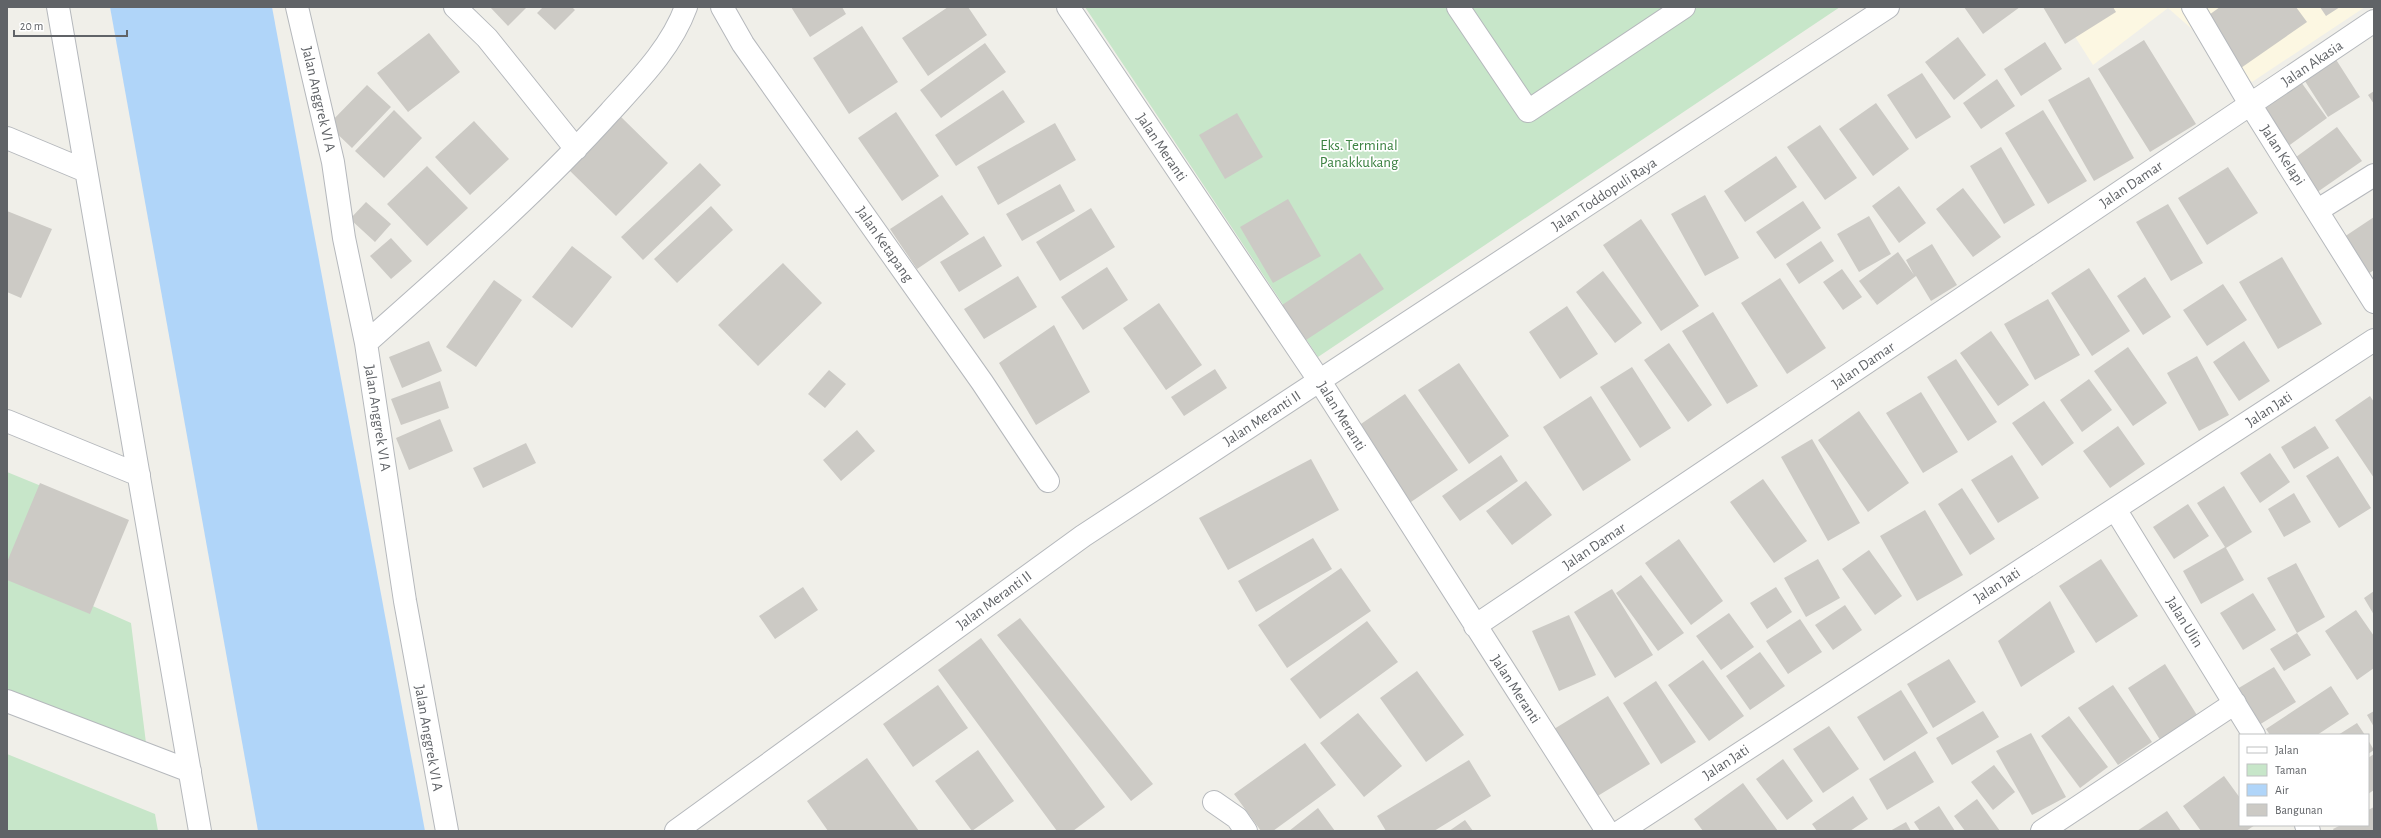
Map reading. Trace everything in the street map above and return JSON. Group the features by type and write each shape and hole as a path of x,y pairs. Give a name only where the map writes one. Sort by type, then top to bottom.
{"street":[{"path":"58,7 200,831"},
{"name":"Jalan Anggrek VI A","path":"297,7 333,162 344,238 366,343 405,601 447,831"},
{"path":"455,7 487,38 576,149"},
{"path":"366,343 506,218 576,149 653,64 679,25 686,7"},
{"name":"Jalan Ketapang","path":"722,7 743,44 982,382 1048,481"},
{"name":"Jalan Meranti","path":"1068,7 1319,380 1607,831"},
{"path":"1458,7 1528,110 1684,7"},
{"name":"Jalan Toddopuli Raya","path":"1319,380 1888,7"},
{"name":"Jalan Kelapi","path":"2193,7 2250,104 2318,210 2374,302"},
{"name":"Jalan Akasia","path":"2250,104 2374,21"},
{"name":"Jalan Damar","path":"1475,626 2250,104"},
{"path":"7,138 86,171"},
{"path":"2318,210 2374,175"},
{"name":"Jalan Jati","path":"1621,831 2374,340"},
{"name":"Jalan Meranti II","path":"676,831 1083,536 1319,380"},
{"path":"7,421 139,475"},
{"name":"Jalan Ulin","path":"2114,509 2253,734"},
{"path":"7,701 190,771"},
{"path":"2042,831 2235,703"},
{"path":"1214,802 1237,818 1246,831"}],"shaded area":[{"path":"2056,7 2365,7 2252,82 2168,8 2093,65"}],"green space":[{"name":"Eks. Terminal Panakkukang","path":"1085,7 1840,7 1318,357"},
{"path":"7,472 51,490 25,576 131,623 147,751 7,698"},
{"path":"7,754 155,814 158,831 7,831"}],"water":[{"path":"110,7 272,7 425,831 258,831"}],"building":[{"path":"490,7 527,7 508,26"},
{"path":"543,7 572,7 575,10 555,30 537,13"},
{"path":"791,7 842,7 846,14 810,37"},
{"path":"948,7 968,7 987,35 928,76 902,38"},
{"path":"1964,7 2020,7 1983,34"},
{"path":"2043,7 2113,7 2116,12 2065,44"},
{"path":"2220,7 2296,7 2307,22 2238,70 2202,20"},
{"path":"2320,7 2340,7 2326,16"},
{"path":"862,26 898,82 849,114 813,58"},
{"path":"429,33 460,72 408,112 377,73"},
{"path":"1958,37 1986,75 1954,100 1925,62"},
{"path":"2144,40 2196,124 2150,152 2098,69"},
{"path":"2045,42 2062,69 2021,96 2004,69"},
{"path":"985,43 1006,72 941,118 920,90"},
{"path":"2335,58 2360,97 2328,117 2303,78"},
{"path":"1922,73 1951,117 1916,139 1887,95"},
{"path":"2089,77 2134,158 2094,181 2048,100"},
{"path":"1997,79 2015,106 1981,129 1963,103"},
{"path":"2301,82 2327,118 2287,147 2261,111"},
{"path":"367,85 391,107 352,148 328,125"},
{"path":"1003,90 1025,122 956,166 935,135"},
{"path":"2374,91 2374,104 2368,95"},
{"path":"1876,103 1909,149 1873,176 1839,129"},
{"path":"394,110 422,138 384,178 355,151"},
{"path":"2043,110 2087,181 2048,204 2005,133"},
{"path":"896,112 939,176 902,201 858,138"},
{"path":"1237,113 1263,157 1225,179 1199,135"},
{"path":"620,116 668,163 616,216 568,169"},
{"path":"474,121 509,159 470,195 435,157"},
{"path":"1055,123 1076,160 998,205 977,167"},
{"path":"1820,125 1857,178 1825,200 1787,147"},
{"path":"2337,127 2362,161 2316,193 2292,160"},
{"path":"2001,147 2035,205 2004,224 1970,166"},
{"path":"1776,156 1797,187 1745,222 1724,191"},
{"path":"700,163 721,185 643,260 621,237"},
{"path":"427,166 468,208 427,246 387,204"},
{"path":"2228,167 2258,213 2207,245 2178,198"},
{"path":"1060,184 1075,211 1022,241 1006,214"},
{"path":"1899,186 1926,223 1899,243 1872,206"},
{"path":"1963,188 2001,237 1973,257 1936,209"},
{"path":"942,195 969,234 917,269 890,229"},
{"path":"1705,195 1739,258 1705,276 1671,214"},
{"path":"1288,199 1321,256 1273,283 1240,227"},
{"path":"1803,201 1821,228 1775,259 1756,232"},
{"path":"366,202 391,224 375,242 350,219"},
{"path":"2168,204 2203,263 2171,281 2136,222"},
{"path":"711,206 733,230 677,283 654,259"},
{"path":"1091,208 1115,247 1060,281 1036,242"},
{"path":"7,211 52,229 21,298 7,292"},
{"path":"1869,216 1891,254 1859,272 1837,234"},
{"path":"2374,217 2374,270 2365,276 2341,239"},
{"path":"1641,219 1699,306 1661,331 1603,245"},
{"path":"984,236 1002,266 959,292 940,262"},
{"path":"391,238 412,261 391,279 370,256"},
{"path":"1821,241 1834,261 1799,284 1786,264"},
{"path":"1932,244 1957,285 1931,301 1916,276 1877,305 1859,281 1898,252 1914,275 1906,260"},
{"path":"572,246 612,277 572,328 532,297"},
{"path":"1360,253 1384,289 1306,340 1282,305"},
{"path":"2282,257 2322,324 2278,349 2239,282"},
{"path":"783,263 822,303 758,366 718,325"},
{"path":"1107,267 1128,300 1083,330 1061,297"},
{"path":"2089,268 2130,331 2092,356 2051,293"},
{"path":"1842,269 1862,297 1843,310 1823,282"},
{"path":"1603,271 1642,323 1615,343 1576,292"},
{"path":"1018,276 1037,307 984,339 964,309"},
{"path":"2145,277 2171,317 2143,335 2117,296"},
{"path":"1780,278 1826,348 1787,374 1741,303"},
{"path":"494,280 522,300 476,367 446,347"},
{"path":"2223,284 2247,320 2207,346 2183,310"},
{"path":"2048,299 2080,355 2035,380 2004,324"},
{"path":"1159,303 1202,365 1166,390 1123,328"},
{"path":"1567,306 1598,354 1560,379 1529,332"},
{"path":"1713,312 1758,386 1727,404 1682,331"},
{"path":"1054,325 1090,392 1036,425 999,363"},
{"path":"1991,331 2029,385 1998,406 1960,353"},
{"path":"429,341 442,371 402,388 389,357"},
{"path":"2244,341 2270,381 2239,401 2213,362"},
{"path":"1669,343 1712,405 1688,422 1644,360"},
{"path":"2128,347 2167,403 2133,426 2094,371"},
{"path":"2197,356 2229,415 2199,431 2167,373"},
{"path":"1956,359 1997,422 1968,441 1927,377"},
{"path":"1459,363 1509,436 1469,464 1418,390"},
{"path":"1632,367 1671,428 1640,448 1600,387"},
{"path":"1215,369 1227,388 1184,416 1171,397"},
{"path":"829,370 846,384 825,408 808,394"},
{"path":"2089,379 2112,410 2082,432 2060,400"},
{"path":"440,381 449,408 401,425 391,399"},
{"path":"1921,392 1958,452 1923,473 1886,413"},
{"path":"1405,394 1458,470 1408,504 1355,428"},
{"path":"1591,396 1631,460 1583,491 1543,427"},
{"path":"2370,396 2374,402 2374,478 2335,420"},
{"path":"2044,401 2074,443 2042,466 2012,423"},
{"path":"1859,411 1909,483 1868,512 1818,440"},
{"path":"440,419 453,451 409,470 396,438"},
{"path":"2118,426 2145,464 2110,488 2083,451"},
{"path":"2315,426 2329,448 2294,469 2281,447"},
{"path":"857,430 875,451 841,481 823,460"},
{"path":"1812,439 1860,523 1828,541 1781,457"},
{"path":"526,443 536,463 483,488 473,468"},
{"path":"2270,453 2290,482 2260,503 2240,473"},
{"path":"1501,455 1518,481 1460,521 1442,496"},
{"path":"2012,455 2039,498 1998,523 1971,480"},
{"path":"2338,456 2371,508 2339,528 2306,476"},
{"path":"1311,459 1339,510 1228,570 1199,518"},
{"path":"1763,479 1807,541 1774,563 1730,502"},
{"path":"1526,481 1552,515 1512,545 1486,511"},
{"path":"40,483 129,520 90,614 7,580 7,562"},
{"path":"2224,486 2252,532 2226,548 2244,580 2201,604 2183,571 2225,547 2197,503"},
{"path":"1962,488 1995,539 1970,555 1938,504"},
{"path":"2294,493 2311,522 2284,537 2268,509"},
{"path":"2188,504 2209,536 2174,559 2153,527"},
{"path":"1925,510 1963,575 1917,601 1880,536"},
{"path":"1313,538 1332,569 1256,612 1238,581"},
{"path":"1679,539 1723,601 1691,625 1645,563"},
{"path":"1869,550 1902,596 1875,615 1842,569"},
{"path":"1818,559 1840,598 1806,617 1784,578"},
{"path":"2101,559 2138,616 2096,643 2059,586"},
{"path":"2296,563 2325,617 2297,633 2267,578"},
{"path":"1341,568 1371,611 1287,668 1258,625"},
{"path":"1641,575 1684,633 1658,651 1616,593"},
{"path":"803,587 818,610 775,639 759,616"},
{"path":"1776,587 1792,612 1767,629 1750,603"},
{"path":"1612,589 1653,655 1615,678 1574,612"},
{"path":"2374,591 2374,615 2364,598"},
{"path":"2253,593 2276,630 2243,650 2220,613"},
{"path":"2050,601 2075,652 2021,687 1998,641"},
{"path":"1845,605 1862,630 1833,650 1815,625"},
{"path":"2356,610 2374,636 2374,668 2357,680 2325,631"},
{"path":"1729,613 1754,647 1721,670 1696,636"},
{"path":"1569,615 1596,675 1559,691 1532,631"},
{"path":"1020,618 1153,784 1131,801 997,635"},
{"path":"1800,619 1822,652 1788,674 1766,641"},
{"path":"1367,621 1398,662 1320,719 1290,679"},
{"path":"2297,633 2311,655 2284,671 2270,649"},
{"path":"981,638 1105,807 1073,831 1057,831 938,670"},
{"path":"1760,652 1785,686 1750,710 1726,676"},
{"path":"1949,659 1976,702 1933,728 1907,684"},
{"path":"1703,660 1744,716 1709,741 1668,685"},
{"path":"2165,664 2200,720 2162,743 2128,688"},
{"path":"2274,667 2296,702 2259,725 2237,689"},
{"path":"1417,671 1464,735 1426,762 1380,698"},
{"path":"1656,681 1696,742 1661,764 1623,703"},
{"path":"938,685 968,728 913,767 883,724"},
{"path":"2113,685 2152,742 2118,765 2078,708"},
{"path":"2331,686 2349,714 2319,734 2269,734 2266,729"},
{"path":"1901,690 1928,733 1884,761 1857,717"},
{"path":"1608,696 1650,764 1596,797 1554,729"},
{"path":"1983,711 1999,737 1952,765 1936,738"},
{"path":"2374,711 2374,727 2367,715"},
{"path":"1358,713 1402,766 1364,797 1320,743"},
{"path":"2069,716 2108,767 2080,788 2041,736"},
{"path":"2357,723 2364,734 2340,734"},
{"path":"1829,726 1859,769 1823,793 1793,749"},
{"path":"2031,733 2066,797 2032,815 1996,751"},
{"path":"2369,742 2374,750 2369,753"},
{"path":"1305,743 1336,785 1273,831 1261,831 1234,794"},
{"path":"978,750 1014,801 972,831 935,781"},
{"path":"1915,751 1934,782 1887,810 1869,779"},
{"path":"2374,754 2374,790 2369,793 2369,757"},
{"path":"867,758 919,831 828,831 807,801"},
{"path":"1783,759 1813,801 1787,820 1756,779"},
{"path":"1469,760 1491,796 1434,831 1386,831 1377,816"},
{"path":"1994,765 2015,792 1993,810 1971,782"},
{"path":"2224,776 2239,797 2239,826 2254,826 2246,831 2201,831 2183,806"},
{"path":"1743,783 1778,831 1703,831 1694,819"},
{"path":"1853,796 1868,819 1850,831 1817,831 1812,824"},
{"path":"1977,799 2000,831 1965,831 1954,816"},
{"path":"1939,806 1955,831 1920,831 1914,822"},
{"path":"2374,807 2374,831 2334,831 2333,829 2339,826 2369,826 2369,810"},
{"path":"1318,808 1335,831 1289,831"},
{"path":"2167,811 2181,831 2137,831"},
{"path":"1465,820 1473,831 1449,831"},
{"path":"1906,822 1911,831 1890,831"}]}
